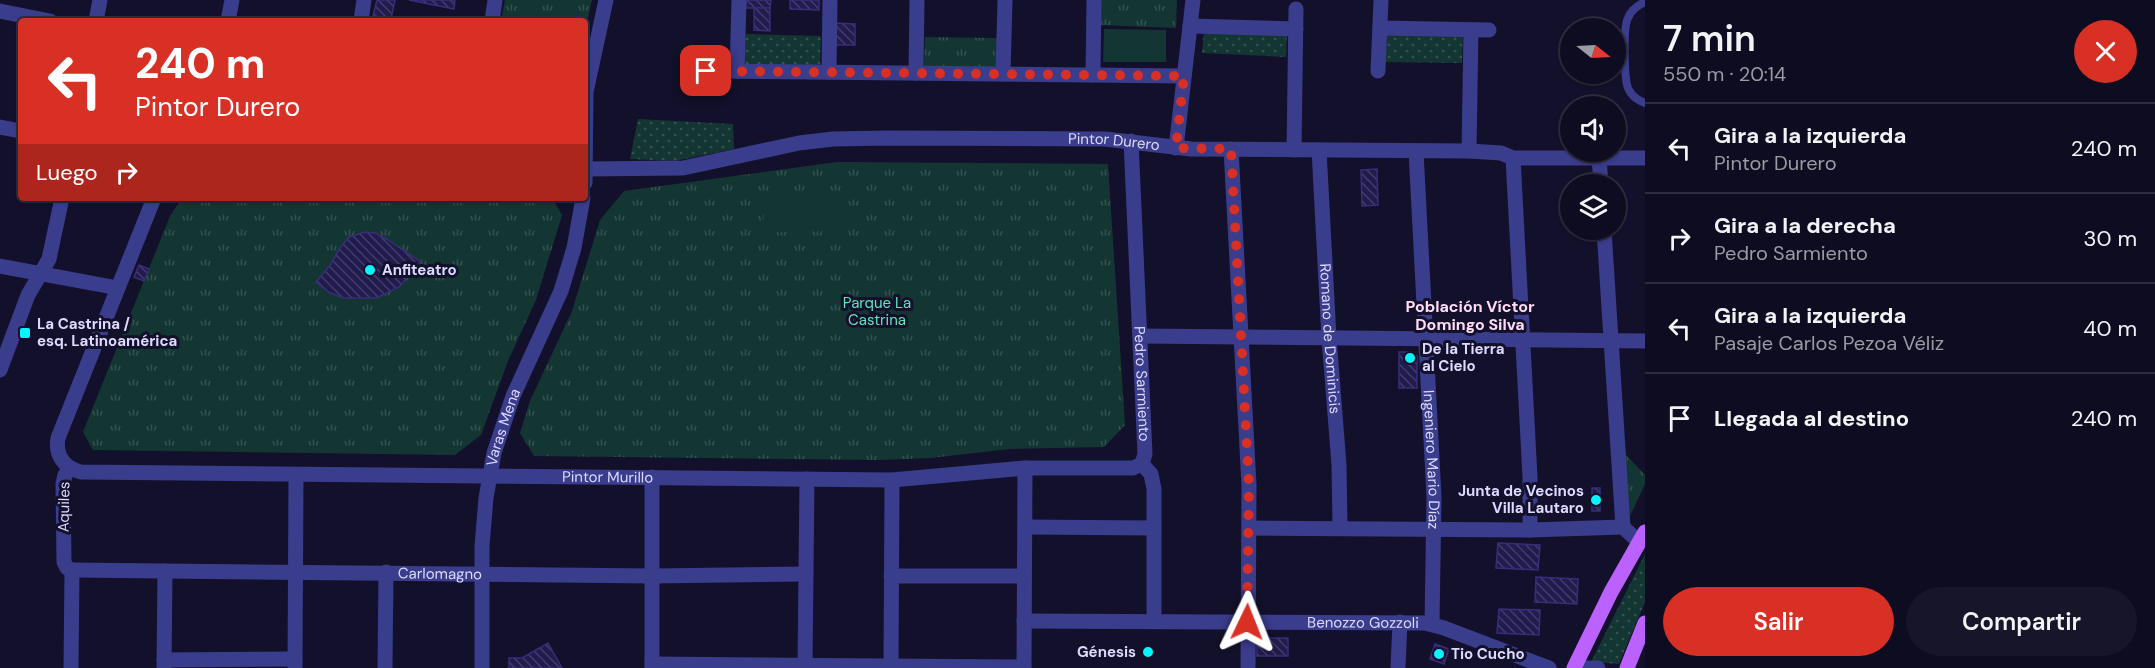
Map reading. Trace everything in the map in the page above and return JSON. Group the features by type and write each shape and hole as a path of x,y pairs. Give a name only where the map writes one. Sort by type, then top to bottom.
{"main road":[{"path":"1574,668 1606,601 1642,537"},
{"path":"1627,668 1645,623"}],"street":[{"path":"97,18 100,0"},
{"path":"229,18 232,0"},
{"path":"361,18 364,0"},
{"path":"492,18 495,0"},
{"path":"588,74 606,0"},
{"path":"737,71 739,0"},
{"path":"829,72 831,0"},
{"path":"916,73 917,0"},
{"path":"1003,74 1005,0"},
{"path":"1093,75 1094,0"},
{"path":"1176,148 1193,0"},
{"path":"1378,71 1382,0"},
{"path":"1294,150 1296,9"},
{"path":"0,11 35,18"},
{"path":"1190,26 1296,29"},
{"path":"1380,28 1489,30"},
{"path":"1469,145 1471,30"},
{"path":"706,71 1184,76"},
{"path":"0,127 18,130"},
{"name":"Pintor Durero","path":"588,174 683,168 782,146 833,140 943,138 1131,141 1176,148 1294,150 1416,151 1469,145 1513,158 1560,158"},
{"name":"Pedro Sarmiento","path":"1131,141 1145,454 1142,464 1149,471 1154,483 1154,621"},
{"path":"1231,149 1249,485 1248,668"},
{"name":"Romano de Dominicis","path":"1319,150 1329,338 1339,465 1340,528"},
{"name":"Ingeniero Mario Díaz","path":"1416,151 1435,529 1432,624"},
{"path":"1513,158 1530,477 1530,530"},
{"name":"Pintor Durero","path":"1626,158 1645,158"},
{"path":"0,370 28,295 51,254 61,201"},
{"path":"0,266 118,288 153,201"},
{"name":"Varas Mena","path":"482,668 483,528 494,453 513,396 564,282 574,248 582,201"},
{"path":"1605,240 1623,527"},
{"name":"Aquiles","path":"71,668 72,570 67,568 64,562 63,484 70,468 60,458 58,438 118,288"},
{"path":"1140,336 1645,341"},
{"name":"Pintor Murillo","path":"70,468 85,472 892,480 1025,468 1133,468 1142,464"},
{"path":"652,477 652,666 1024,668 1025,468"},
{"path":"165,571 164,664 295,664 296,475"},
{"path":"806,666 807,479"},
{"path":"891,666 892,480"},
{"path":"1025,527 1154,528"},
{"path":"1250,528 1530,530 1623,527 1642,537"},
{"name":"Carlomagno","path":"72,570 653,576 806,574"},
{"path":"385,668 386,572"},
{"path":"891,576 1024,576"},
{"name":"Benozzo Gozzoli","path":"1024,621 1432,624 1549,668"},
{"path":"1398,668 1400,622"},
{"path":"1586,668 1598,668"}],"lane":[{"path":"1645,2 1630,13 1625,27 1627,87 1636,99 1645,103"}],"green space":[{"path":"505,0 592,0 588,18 502,18"},
{"path":"1101,0 1177,0 1176,28 1100,25"},
{"path":"1104,29 1166,30 1166,62 1103,62"},
{"path":"1204,31 1287,34 1286,57 1202,53"},
{"path":"1384,32 1463,34 1462,63 1384,62"},
{"path":"745,34 821,36 820,68 744,66"},
{"path":"925,37 998,38 998,68 924,67"},
{"path":"638,119 733,124 734,149 675,161 630,159"},
{"name":"Parque La Castrina","path":"837,162 1108,164 1125,425 1104,447 1009,449 931,458 879,460 534,456 520,433 530,401 572,311 600,220 624,191"},
{"path":"844,194 844,231 763,232 764,197"},
{"path":"180,201 554,201 562,215 536,300 508,361 481,435 455,455 93,450 83,432 170,216"},
{"path":"1624,453 1645,475 1645,484 1629,518"},
{"path":"1645,554 1645,602 1619,664 1591,662"}],"building":[{"path":"377,0 395,0 391,18 373,16"},
{"path":"409,0 455,0 454,9"},
{"path":"746,0 771,0 770,8 746,8"},
{"path":"790,0 819,0 819,10 790,9"},
{"path":"754,8 770,8 770,31 754,30"},
{"path":"835,23 855,24 855,45 835,45"},
{"path":"1377,169 1378,205 1362,206 1361,170"},
{"name":"Anfiteatro","path":"365,232 375,233 421,262 399,287 376,298 344,298 330,293 316,282 349,237"},
{"path":"139,265 149,269 144,281 134,277"},
{"path":"1399,352 1412,352 1417,356 1417,388 1399,388"},
{"name":"Junta de Vecinos Villa Lautaro","path":"1592,488 1600,488 1600,511 1592,511"},
{"path":"1498,543 1540,545 1538,570 1496,568"},
{"path":"1536,577 1578,579 1577,604 1535,602"},
{"path":"1499,609 1540,610 1539,635 1497,633"},
{"path":"1257,638 1288,638 1288,656 1257,656"},
{"path":"548,643 562,668 509,668 509,658 522,658"},
{"name":"Tio Cucho","path":"1435,644 1449,649 1444,664 1430,659"}],"place":[{"name":"Anfiteatro","path":"370,270"},
{"name":"La Castrina / esq. Latinoamérica","path":"25,333"},
{"name":"De la Tierra al Cielo","path":"1410,358"},
{"name":"Junta de Vecinos Villa Lautaro","path":"1596,500"},
{"name":"Génesis","path":"1148,652"},
{"name":"Tio Cucho","path":"1439,654"}],"district":[{"name":"Población Víctor Domingo Silva","path":"1470,315"}],"route":[{"path":"706,71 1184,76 1176,148 1231,149 1249,485 1247,622"}]}
